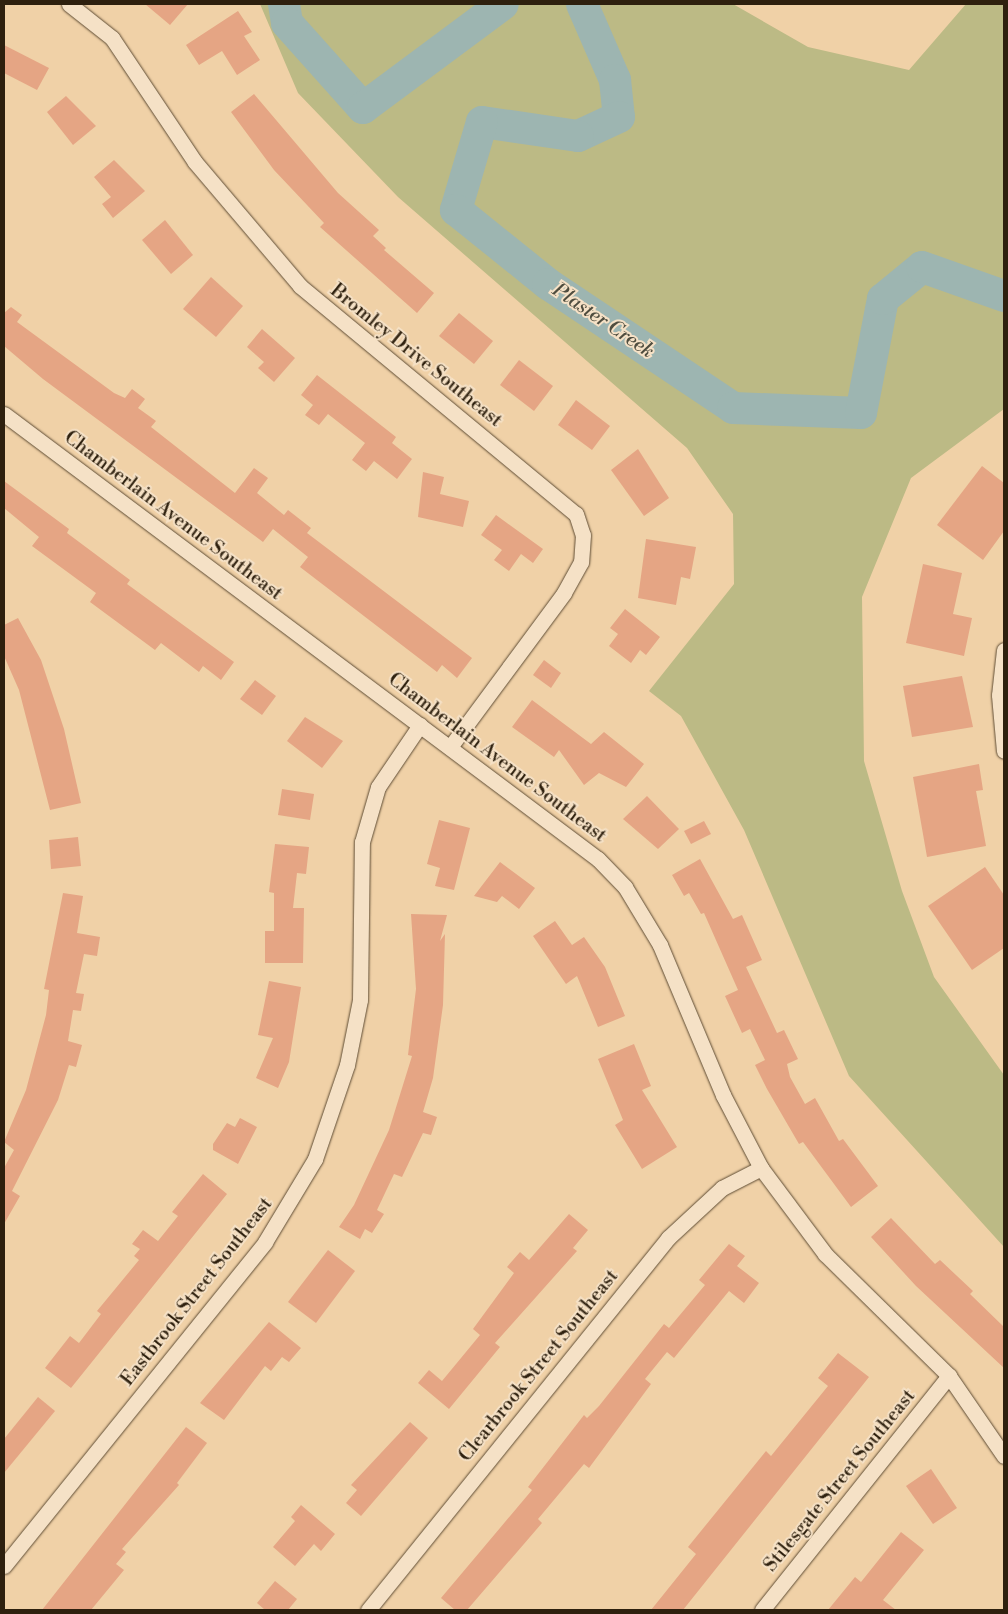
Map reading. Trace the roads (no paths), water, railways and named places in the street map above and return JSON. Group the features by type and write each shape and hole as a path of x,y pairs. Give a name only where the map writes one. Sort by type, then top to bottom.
{"street":[{"name":"Bromley Drive Southeast","path":"69,4 112,38 195,162 300,286 576,514 583,535 581,562 564,594 450,747"},
{"name":"Chamberlain Avenue Southeast","path":"4,414 575,839 625,887 660,945 723,1094 761,1168 825,1254 949,1376 1004,1456"},
{"path":"1004,650 999,695 1004,750"},
{"name":"Eastbrook Street Southeast","path":"4,1566 265,1242 315,1159 347,1066 360,1000 362,842 378,787 420,725"},
{"name":"Clearbrook Street Southeast","path":"368,1610 668,1238 722,1188 761,1168"},
{"name":"Stilesgate Street Southeast","path":"762,1610 949,1376"}],"waterway":[{"name":"Plaster Creek","path":"284,4 287,23 363,108 503,4"},
{"name":"Plaster Creek","path":"582,4 615,80 619,117 578,136 482,122 456,210 548,284 733,408 861,413 883,299 922,267 1004,296"}]}
